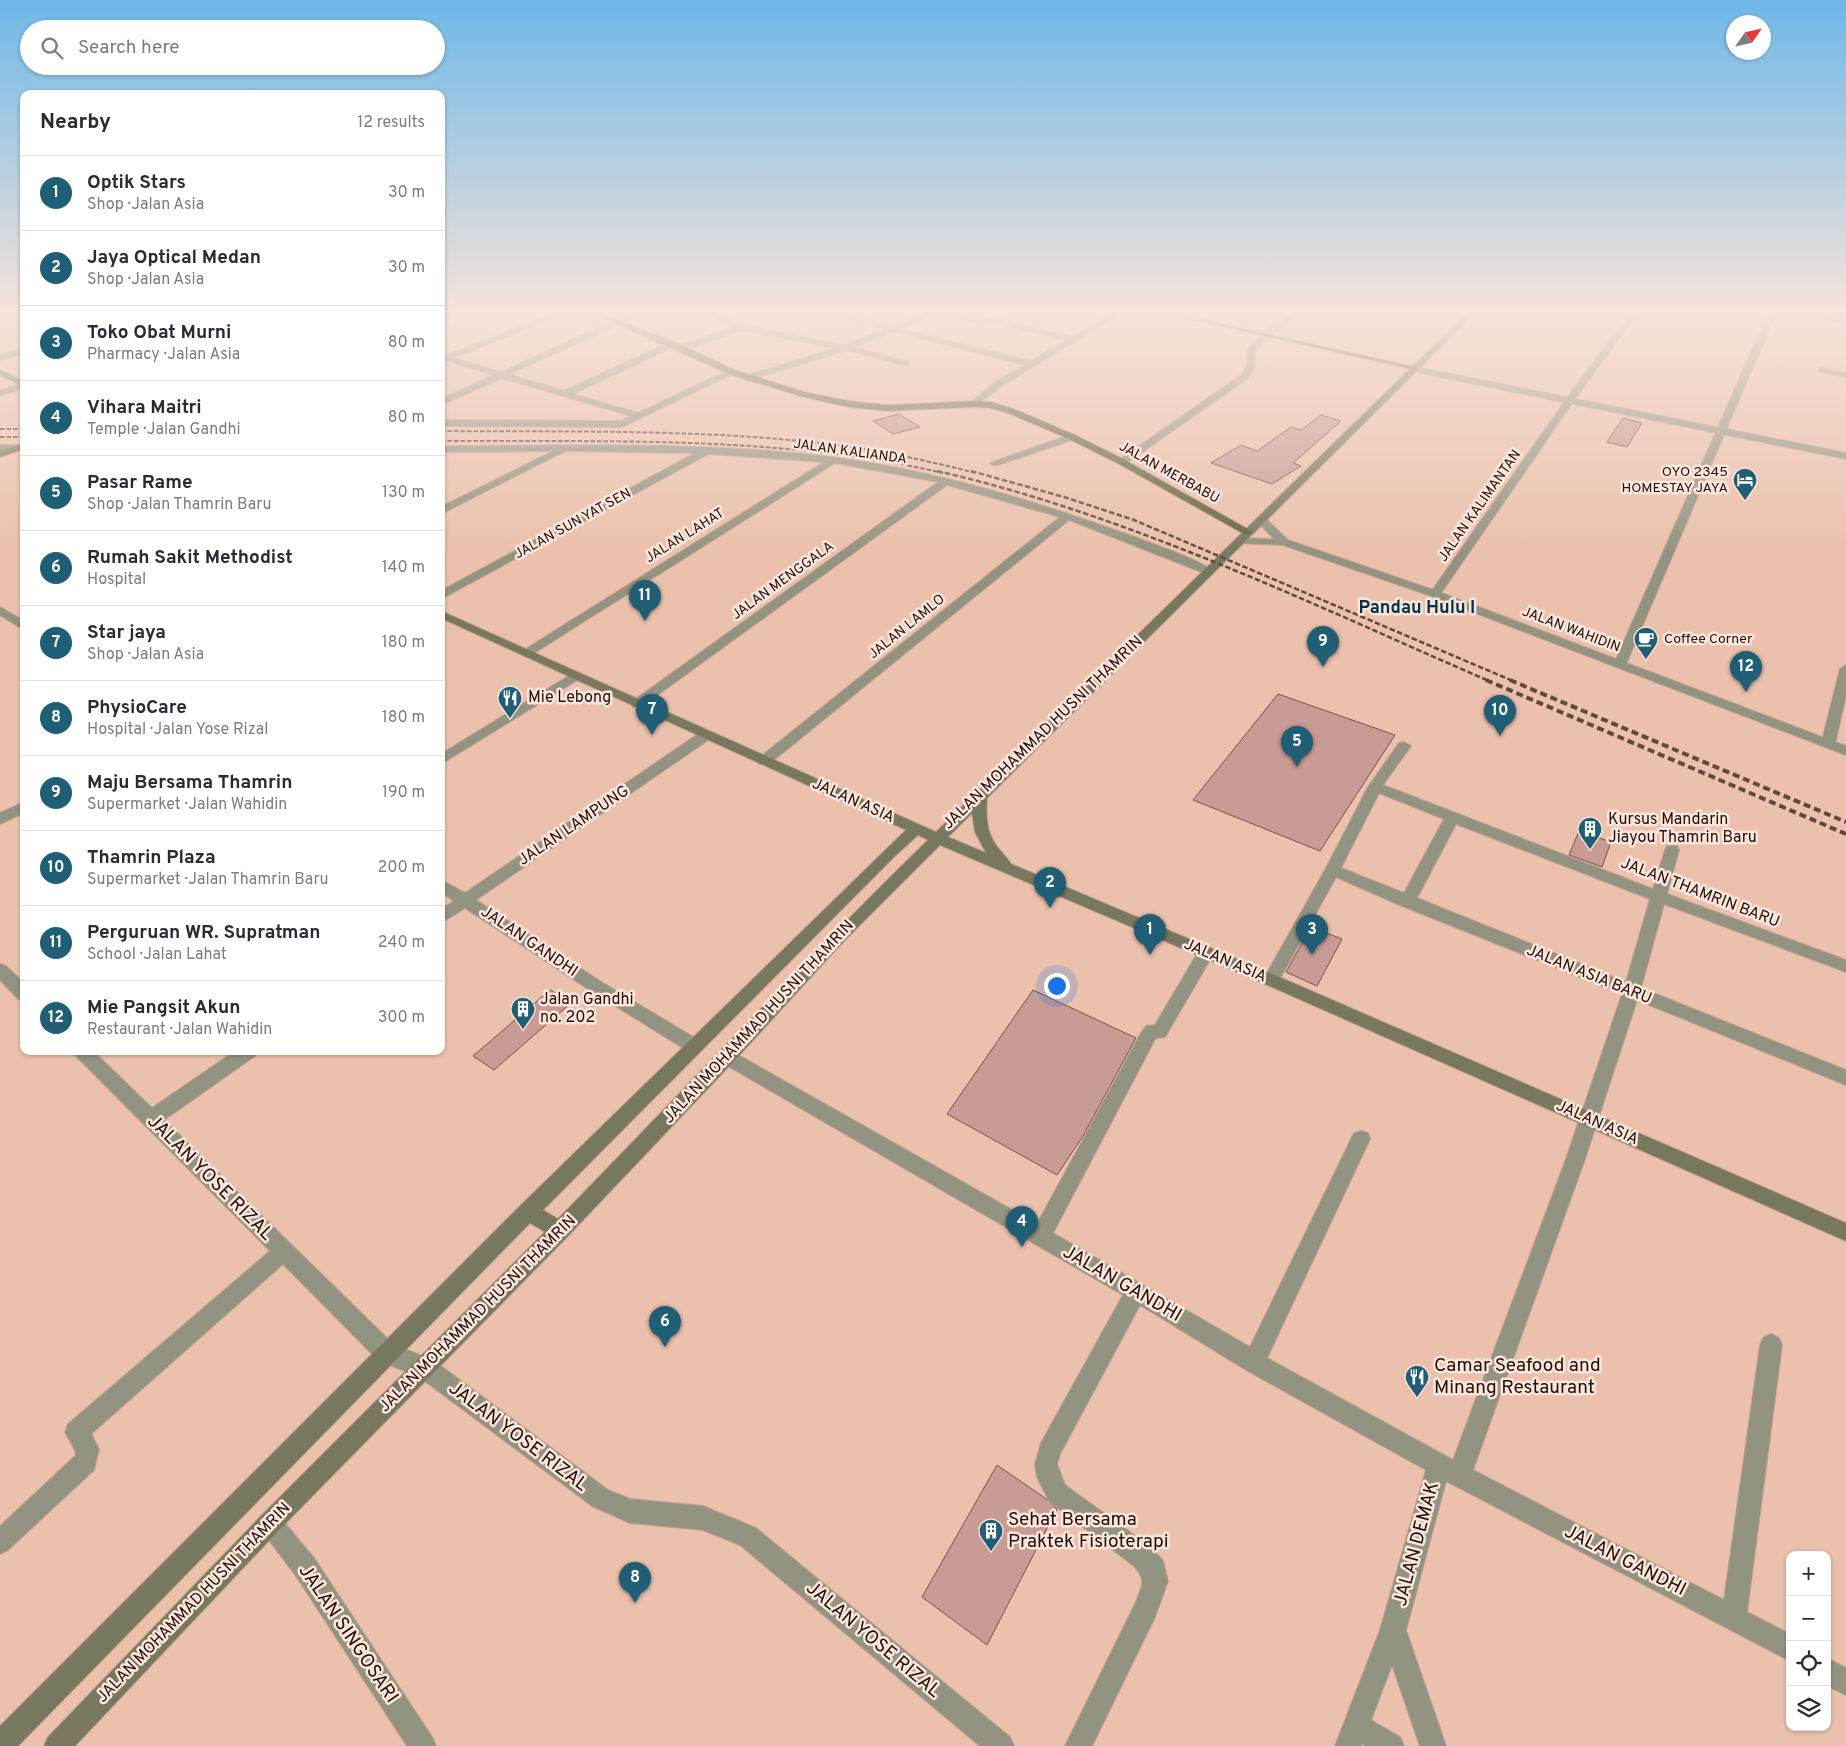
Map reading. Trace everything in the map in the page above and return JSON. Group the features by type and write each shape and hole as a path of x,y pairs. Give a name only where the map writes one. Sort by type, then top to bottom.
{"main road":[{"name":"JALAN MERBABU","path":"798,392 871,407 904,408 974,404 990,405 1011,411 1072,437 1122,462 1183,498 1248,532"},
{"name":"JALAN MOHAMMAD HUSNI THAMRIN","path":"56,1746 270,1523 560,1232 727,1057 836,938 1390,392"},
{"path":"0,454 20,447"},
{"name":"JALAN ASIA","path":"445,616 936,838 1271,980 1846,1232"},
{"path":"981,794 978,814 981,833 993,854 1008,869"},
{"name":"JALAN MOHAMMAD HUSNI THAMRIN","path":"0,1745 528,1210 889,853 916,829"},
{"path":"528,1210 560,1232"}],"street":[{"path":"445,400 463,392"},
{"path":"560,392 639,416"},
{"path":"445,423 618,425 689,392"},
{"path":"974,404 988,392"},
{"path":"1122,462 1222,392"},
{"path":"1522,392 1570,400 1846,456"},
{"name":"JALAN KALIMANTAN","path":"1435,594 1576,392"},
{"path":"1620,664 1738,392"},
{"path":"994,463 1072,437"},
{"path":"0,448 20,447"},
{"name":"JALAN KALIANDA","path":"445,449 706,451 832,461 946,481 996,494 1068,516 1151,546 1208,571"},
{"path":"445,509 565,449"},
{"name":"JALAN SUN YAT SEN","path":"445,594 706,451"},
{"name":"JALAN LAHAT","path":"528,653 832,461"},
{"name":"JALAN MENGGALA","path":"637,704 946,481"},
{"name":"JALAN LAMLO","path":"764,761 1068,516"},
{"name":"JALAN WAHIDIN","path":"1261,520 1284,542"},
{"name":"JALAN WAHIDIN","path":"1239,541 1284,542 1435,594 1846,751"},
{"path":"0,610 20,624"},
{"path":"1828,744 1846,669"},
{"path":"445,758 576,676"},
{"name":"JALAN LAMPUNG","path":"445,914 706,735"},
{"path":"1271,980 1332,870 1375,787 1404,746"},
{"name":"JALAN THAMRIN BARU","path":"1375,787 1657,896 1846,966"},
{"path":"0,819 20,809"},
{"path":"1407,902 1452,817"},
{"name":"JALAN DEMAK","path":"1352,1736 1393,1630 1449,1471 1590,1120 1632,992 1657,896 1672,850"},
{"name":"JALAN ASIA BARU","path":"1332,870 1407,902 1846,1078"},
{"name":"JALAN GANDHI","path":"445,888 597,987 694,1046"},
{"path":"1040,1237 1147,1038 1152,1031 1159,1032 1191,981 1206,952"},
{"path":"0,970 20,990"},
{"name":"JALAN YOSE RIZAL","path":"86,1055 387,1353 426,1368 600,1498 630,1511 703,1518 748,1536 1001,1746"},
{"path":"151,1119 243,1055"},
{"name":"JALAN GANDHI","path":"727,1057 1136,1291 1254,1362 1449,1471 1786,1646"},
{"path":"1254,1362 1361,1139"},
{"path":"0,1542 86,1462 88,1449 76,1432 284,1252"},
{"path":"1078,1746 1146,1608 1156,1580 1154,1570 1143,1556 1057,1493 1049,1477 1046,1464 1049,1450 1136,1291"},
{"path":"1734,1618 1771,1345"},
{"name":"JALAN SINGOSARI","path":"270,1523 305,1567 423,1746"},
{"path":"1393,1630 1433,1746"},
{"path":"1831,1673 1846,1682"},
{"path":"1352,1736 1391,1746"}],"building":[{"path":"899,414 920,427 893,434 873,421"},
{"path":"1321,415 1341,421 1293,463 1301,466 1272,484 1211,463 1241,445 1257,451 1291,427 1301,430"},
{"path":"1623,418 1642,423 1627,447 1607,442"},
{"path":"1278,694 1395,735 1320,851 1193,800"},
{"name":"Kursus Mandarin Jiayou Thamrin Baru","path":"1579,831 1611,842 1602,867 1569,855"},
{"path":"1311,927 1342,939 1317,986 1286,972"},
{"name":"Jalan Gandhi no. 202","path":"550,990 571,1003 494,1070 473,1056"},
{"path":"1033,990 1136,1038 1083,1136 1057,1175 947,1114"},
{"name":"Sehat Bersama Praktek Fisioterapi","path":"997,1465 1045,1498 1057,1509 987,1645 922,1597"}],"railway":[{"path":"0,429 20,429"},
{"path":"445,431 630,432 725,435 840,445 918,459 976,473"},
{"path":"0,437 20,437"},
{"path":"445,441 693,443 756,446 819,452 943,473"},
{"path":"937,471 1008,489 1079,511 1149,536 1218,563 1489,681"},
{"path":"971,471 1064,497 1134,520 1513,681"},
{"path":"1486,680 1846,834"},
{"path":"1510,680 1846,822"}],"place":[{"name":"OYO 2345 HOMESTAY JAYA","path":"1745,501"},
{"name":"Perguruan WR. Supratman","path":"645,621"},
{"name":"Coffee Corner","path":"1646,660"},
{"name":"Maju Bersama Thamrin","path":"1323,667"},
{"name":"Mie Pangsit Akun","path":"1746,692"},
{"name":"Mie Lebong","path":"510,719"},
{"name":"Star jaya","path":"652,735"},
{"name":"Thamrin Plaza","path":"1500,736"},
{"name":"Pasar Rame","path":"1297,767"},
{"name":"Kursus Mandarin Jiayou Thamrin Baru","path":"1590,850"},
{"name":"Jaya Optical Medan","path":"1050,908"},
{"name":"Optik Stars","path":"1150,955"},
{"name":"Toko Obat Murni","path":"1312,955"},
{"name":"Jalan Gandhi no. 202","path":"523,1030"},
{"name":"Vihara Maitri","path":"1022,1247"},
{"name":"Rumah Sakit Methodist","path":"665,1347"},
{"name":"Camar Seafood and Minang Restaurant","path":"1417,1398"},
{"name":"Sehat Bersama Praktek Fisioterapi","path":"991,1552"},
{"name":"PhysioCare","path":"635,1603"}],"district":[{"name":"Pandau Hulu I","path":"1417,608"}]}
